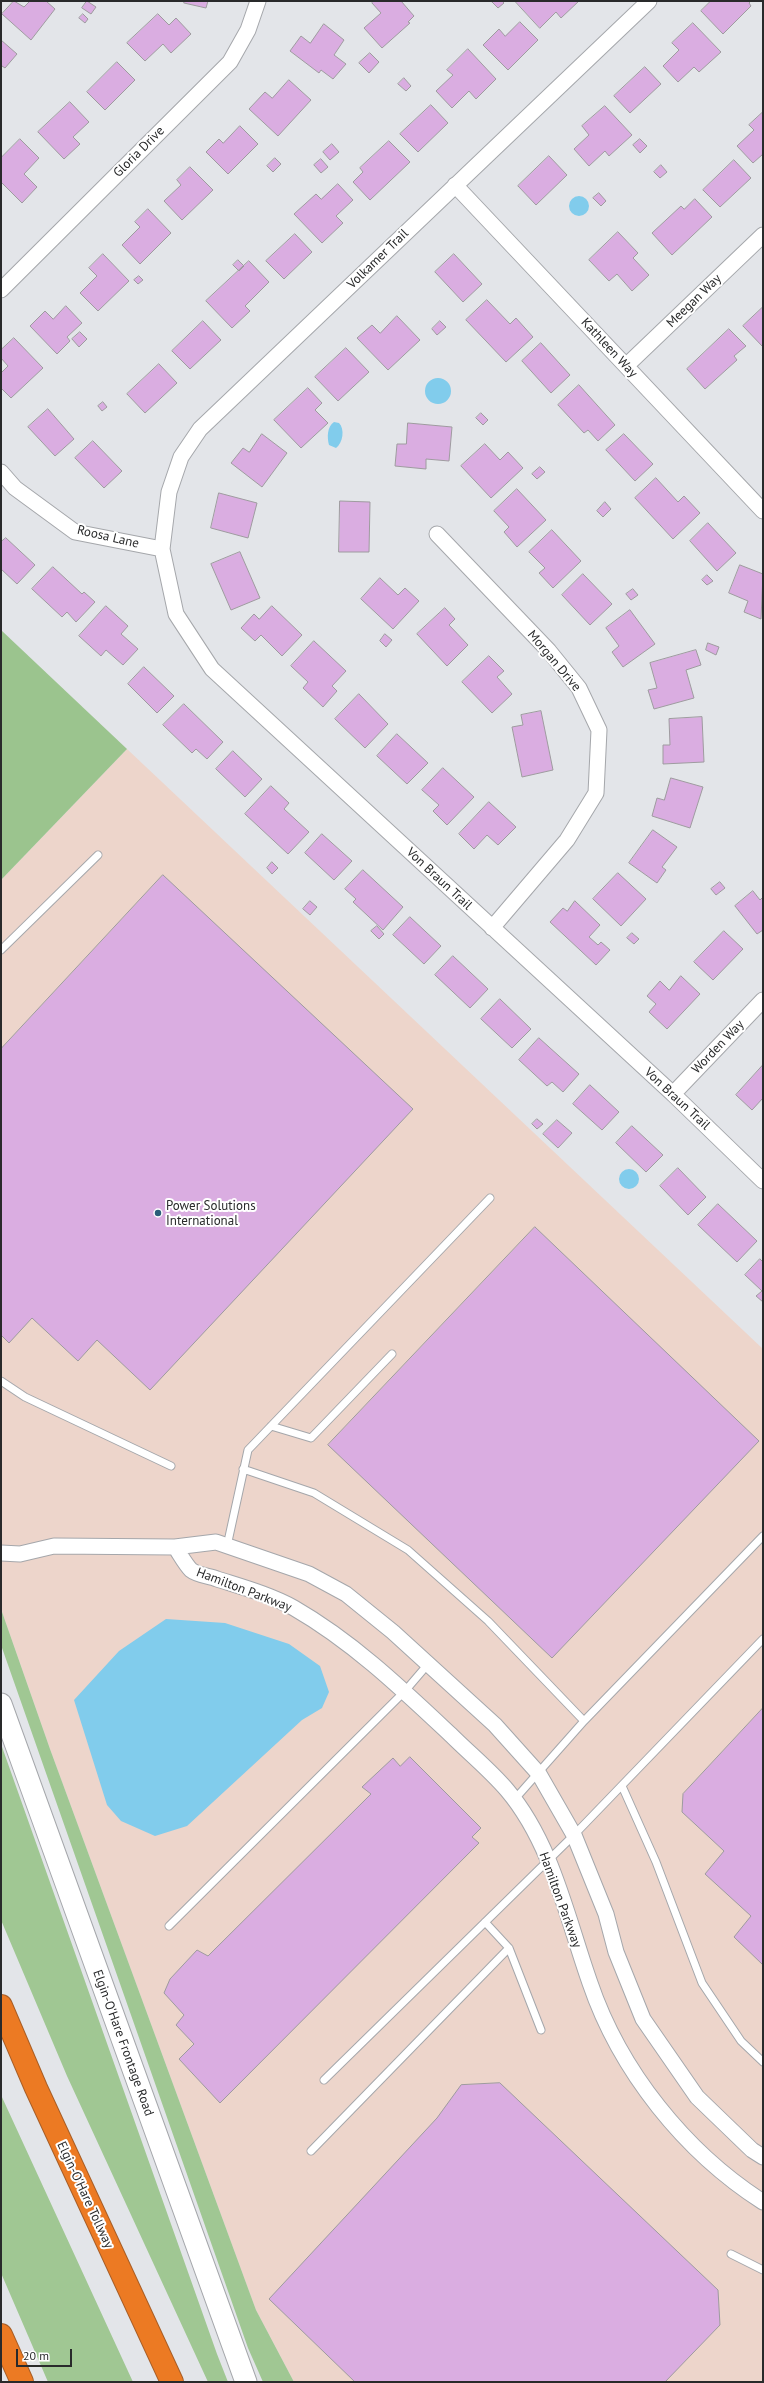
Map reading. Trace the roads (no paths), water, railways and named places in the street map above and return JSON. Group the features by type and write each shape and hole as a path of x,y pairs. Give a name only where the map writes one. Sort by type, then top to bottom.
{"highway":[{"name":"Elgin-O'Hare Tollway","path":"1,2006 36,2088 172,2382"},
{"path":"1,2335 22,2382"}],"main road":[{"name":"Elgin-O'Hare Frontage Road","path":"1,1704 246,2382"}],"street":[{"name":"Gloria Drive","path":"1,290 230,62 248,30 258,1"},
{"name":"Volkamer Trail","path":"162,548 169,492 181,457 200,429 649,1"},
{"name":"Kathleen Way","path":"455,186 763,511"},
{"name":"Meegan Way","path":"626,366 763,235"},
{"name":"Roosa Lane","path":"1,472 15,488 75,532 162,548"},
{"name":"Morgan Drive","path":"437,534 549,651 579,688 599,730 596,793 568,840 492,928"},
{"name":"Von Braun Trail","path":"162,548 176,614 212,669 673,1094 763,1181"},
{"name":"Worden Way","path":"673,1094 763,1000"},
{"path":"1,1553 20,1554 54,1546 175,1547 216,1542 309,1574 346,1594 429,1663 495,1724 539,1774 574,1835 606,1914 616,1952 644,2019 697,2097 752,2150 763,2157"},
{"name":"Hamilton Parkway","path":"175,1547 192,1570 292,1608 345,1642 405,1691 507,1790 534,1831 558,1885 591,1986 610,2030 633,2072 667,2117 699,2152 743,2190 763,2202"}],"lane":[{"path":"1,950 98,855"},
{"path":"227,1546 248,1450 490,1198"},
{"path":"271,1426 311,1438 392,1354"},
{"path":"1,1381 25,1397 171,1466"},
{"path":"244,1469 314,1492 408,1550 488,1621 584,1720"},
{"path":"514,1800 539,1774 584,1720 763,1536"},
{"path":"324,2080 574,1835 763,1639"},
{"path":"169,1926 405,1691 429,1663"},
{"path":"622,1786 656,1862 702,1983 741,2041 763,2062"},
{"path":"485,1922 509,1948 541,2030"},
{"path":"311,2151 509,1948"},
{"path":"731,2254 763,2270"}],"water":[{"path":"579,196 586,199 589,206 586,213 579,216 572,213 569,206 572,199"},
{"path":"438,378 447,382 451,391 447,400 438,404 429,400 425,391 429,382"},
{"path":"334,422 339,423 343,432 342,439 336,448 329,445 328,439 329,429"},
{"path":"625,1169 633,1169 639,1175 639,1183 633,1189 625,1189 619,1183 619,1175"},
{"path":"166,1619 225,1623 289,1644 320,1666 329,1692 322,1708 302,1720 187,1826 155,1836 121,1821 107,1805 74,1700 119,1651"}],"place":[{"name":"Power Solutions International","path":"158,1213"}]}
